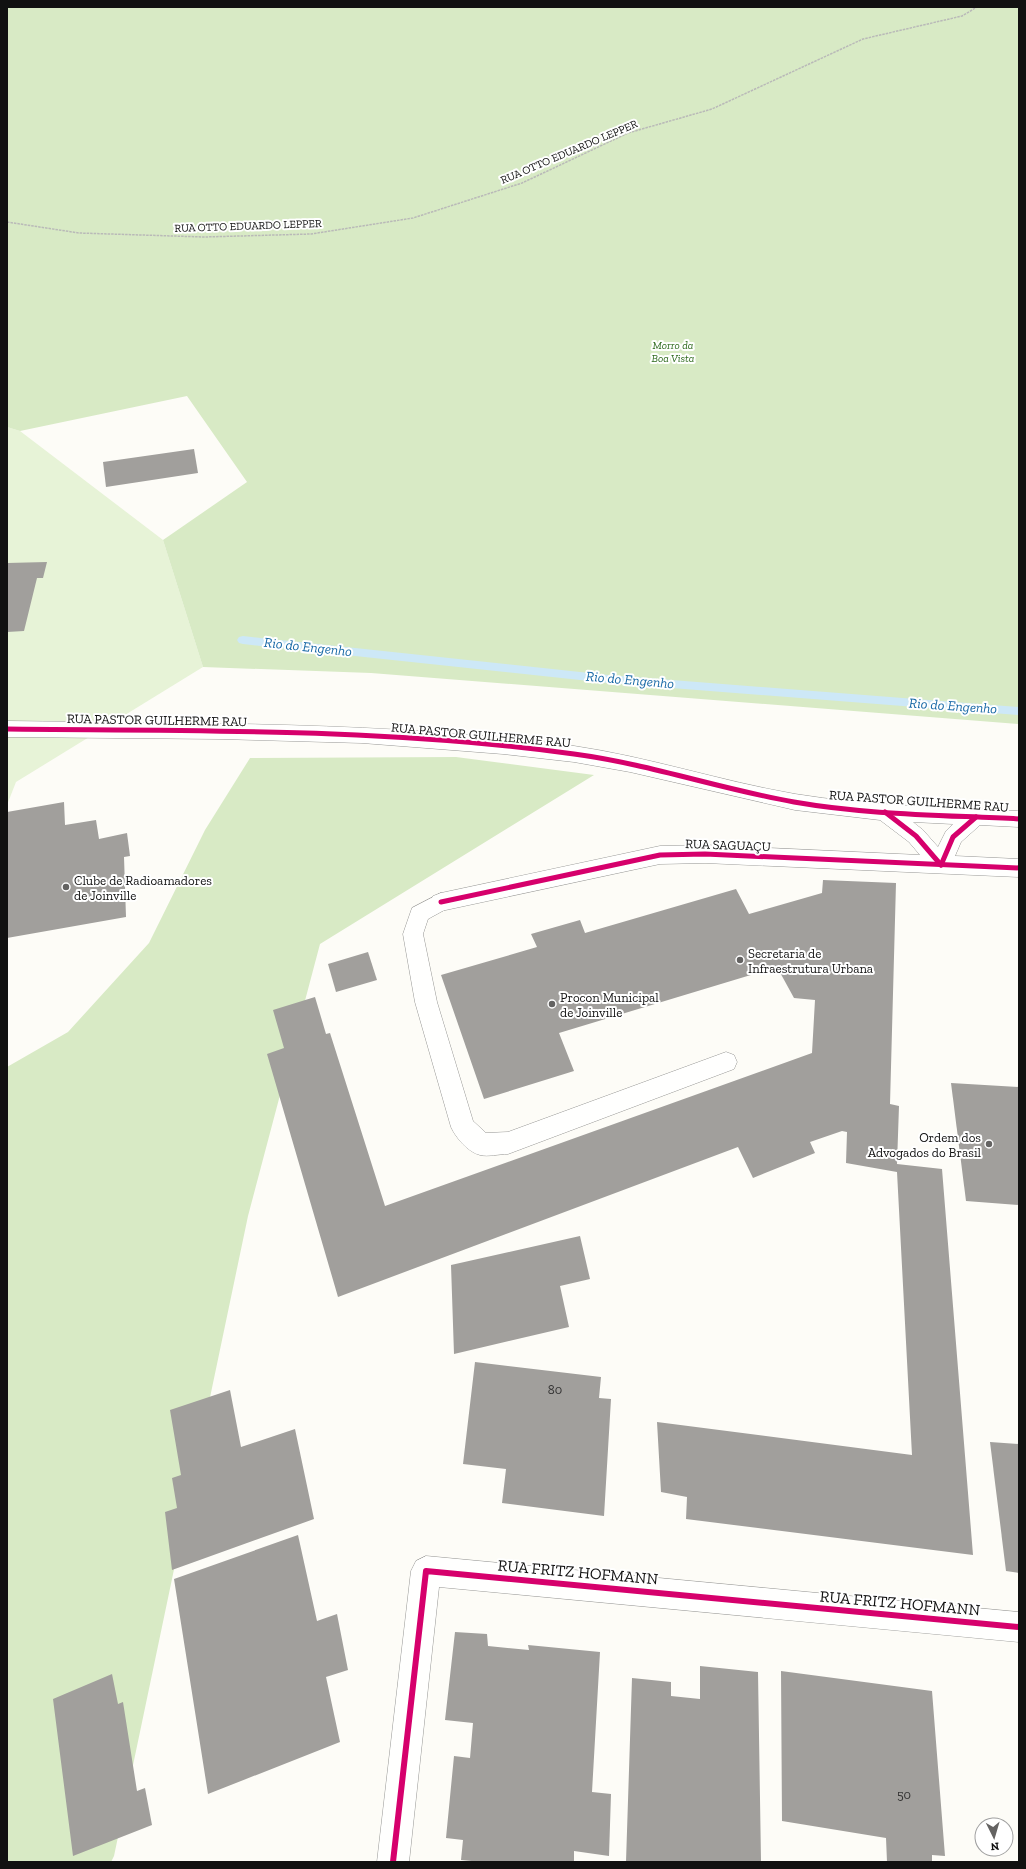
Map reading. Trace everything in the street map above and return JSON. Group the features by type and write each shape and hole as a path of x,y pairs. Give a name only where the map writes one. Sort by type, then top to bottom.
{"street":[{"name":"RUA PASTOR GUILHERME RAU","path":"7,729 359,735 472,742 577,755 658,770 736,790 794,802 885,812 1019,819"},
{"path":"885,812 916,836 942,866 953,837 976,817"},
{"name":"RUA SAGUAÇU","path":"441,902 660,855 705,854 942,866 1019,868"},
{"name":"RUA FRITZ HOFMANN","path":"393,1862 426,1571 1019,1627"}],"lane":[{"path":"441,902 420,914 413,934 426,1002 462,1127 481,1144 508,1143 726,1062"}],"green space":[{"name":"Morro da Boa Vista","path":"7,7 1019,7 1019,724 371,673 203,667 163,540 247,482 187,396 20,431 7,427"},
{"path":"7,427 20,431 163,540 203,667 16,782 7,805"},
{"path":"456,757 594,775 320,944 248,1216 114,1856 111,1862 7,1862 7,1067 68,1032 149,943 205,830 250,758"}],"building":[{"path":"194,449 198,473 106,487 103,462"},
{"path":"47,562 43,578 37,578 24,631 7,632 7,563"},
{"name":"Clube de Radioamadores de Joinville","path":"64,802 65,825 96,820 99,839 127,833 130,856 124,857 126,917 7,938 7,812"},
{"path":"823,880 896,883 890,1104 899,1106 897,1164 942,1169 973,1555 686,1519 687,1497 661,1492 657,1422 912,1455 897,1172 846,1163 847,1132 842,1131 810,1142 815,1153 753,1178 738,1147 338,1297 267,1054 284,1048 273,1010 315,997 326,1034 330,1033 385,1206 812,1053 815,1000 794,998 777,967 559,1033 574,1071 484,1099 441,975 537,947 531,934 580,920 585,933 736,889 749,914 822,893"},
{"path":"368,952 377,980 336,992 328,964"},
{"name":"Ordem dos Advogados do Brasil","path":"951,1083 1019,1087 1019,1205 966,1201"},
{"path":"580,1236 590,1279 560,1286 569,1327 454,1354 451,1265"},
{"path":"475,1362 601,1377 599,1398 611,1399 604,1516 502,1503 506,1469 463,1464"},
{"path":"230,1390 241,1447 295,1429 314,1519 172,1570 165,1512 177,1508 172,1478 181,1475 170,1410"},
{"path":"990,1442 1019,1444 1019,1573 1006,1571"},
{"path":"298,1535 317,1621 337,1614 348,1670 326,1677 340,1742 208,1794 174,1579"},
{"path":"455,1632 487,1634 488,1646 529,1650 528,1645 600,1652 592,1792 611,1794 609,1856 574,1851 574,1862 482,1862 461,1860 463,1840 446,1838 454,1756 470,1758 473,1723 445,1720"},
{"path":"700,1666 758,1672 761,1862 626,1862 632,1678 671,1682 671,1696 700,1699"},
{"path":"781,1671 932,1691 945,1856 932,1855 932,1862 887,1862 886,1838 782,1821"},
{"path":"112,1674 118,1704 123,1702 137,1791 145,1788 152,1825 73,1856 53,1699"}],"waterway":[{"name":"Rio do Engenho","path":"243,640 608,679 1019,711"}],"cycle path":[{"path":"7,729 291,733 433,740 503,746 602,758 767,797 823,806 907,814 1019,819"},
{"path":"885,812 916,836 941,865"},
{"path":"941,865 953,837 976,817"},
{"path":"441,902 660,855 705,854 1019,868"},
{"path":"393,1862 426,1571 1019,1627"}],"place":[{"name":"Clube de Radioamadores de Joinville","path":"66,887"},
{"name":"Secretaria de Infraestrutura Urbana","path":"740,960"},
{"name":"Procon Municipal de Joinville","path":"552,1004"},
{"name":"Ordem dos Advogados do Brasil","path":"989,1144"}]}
